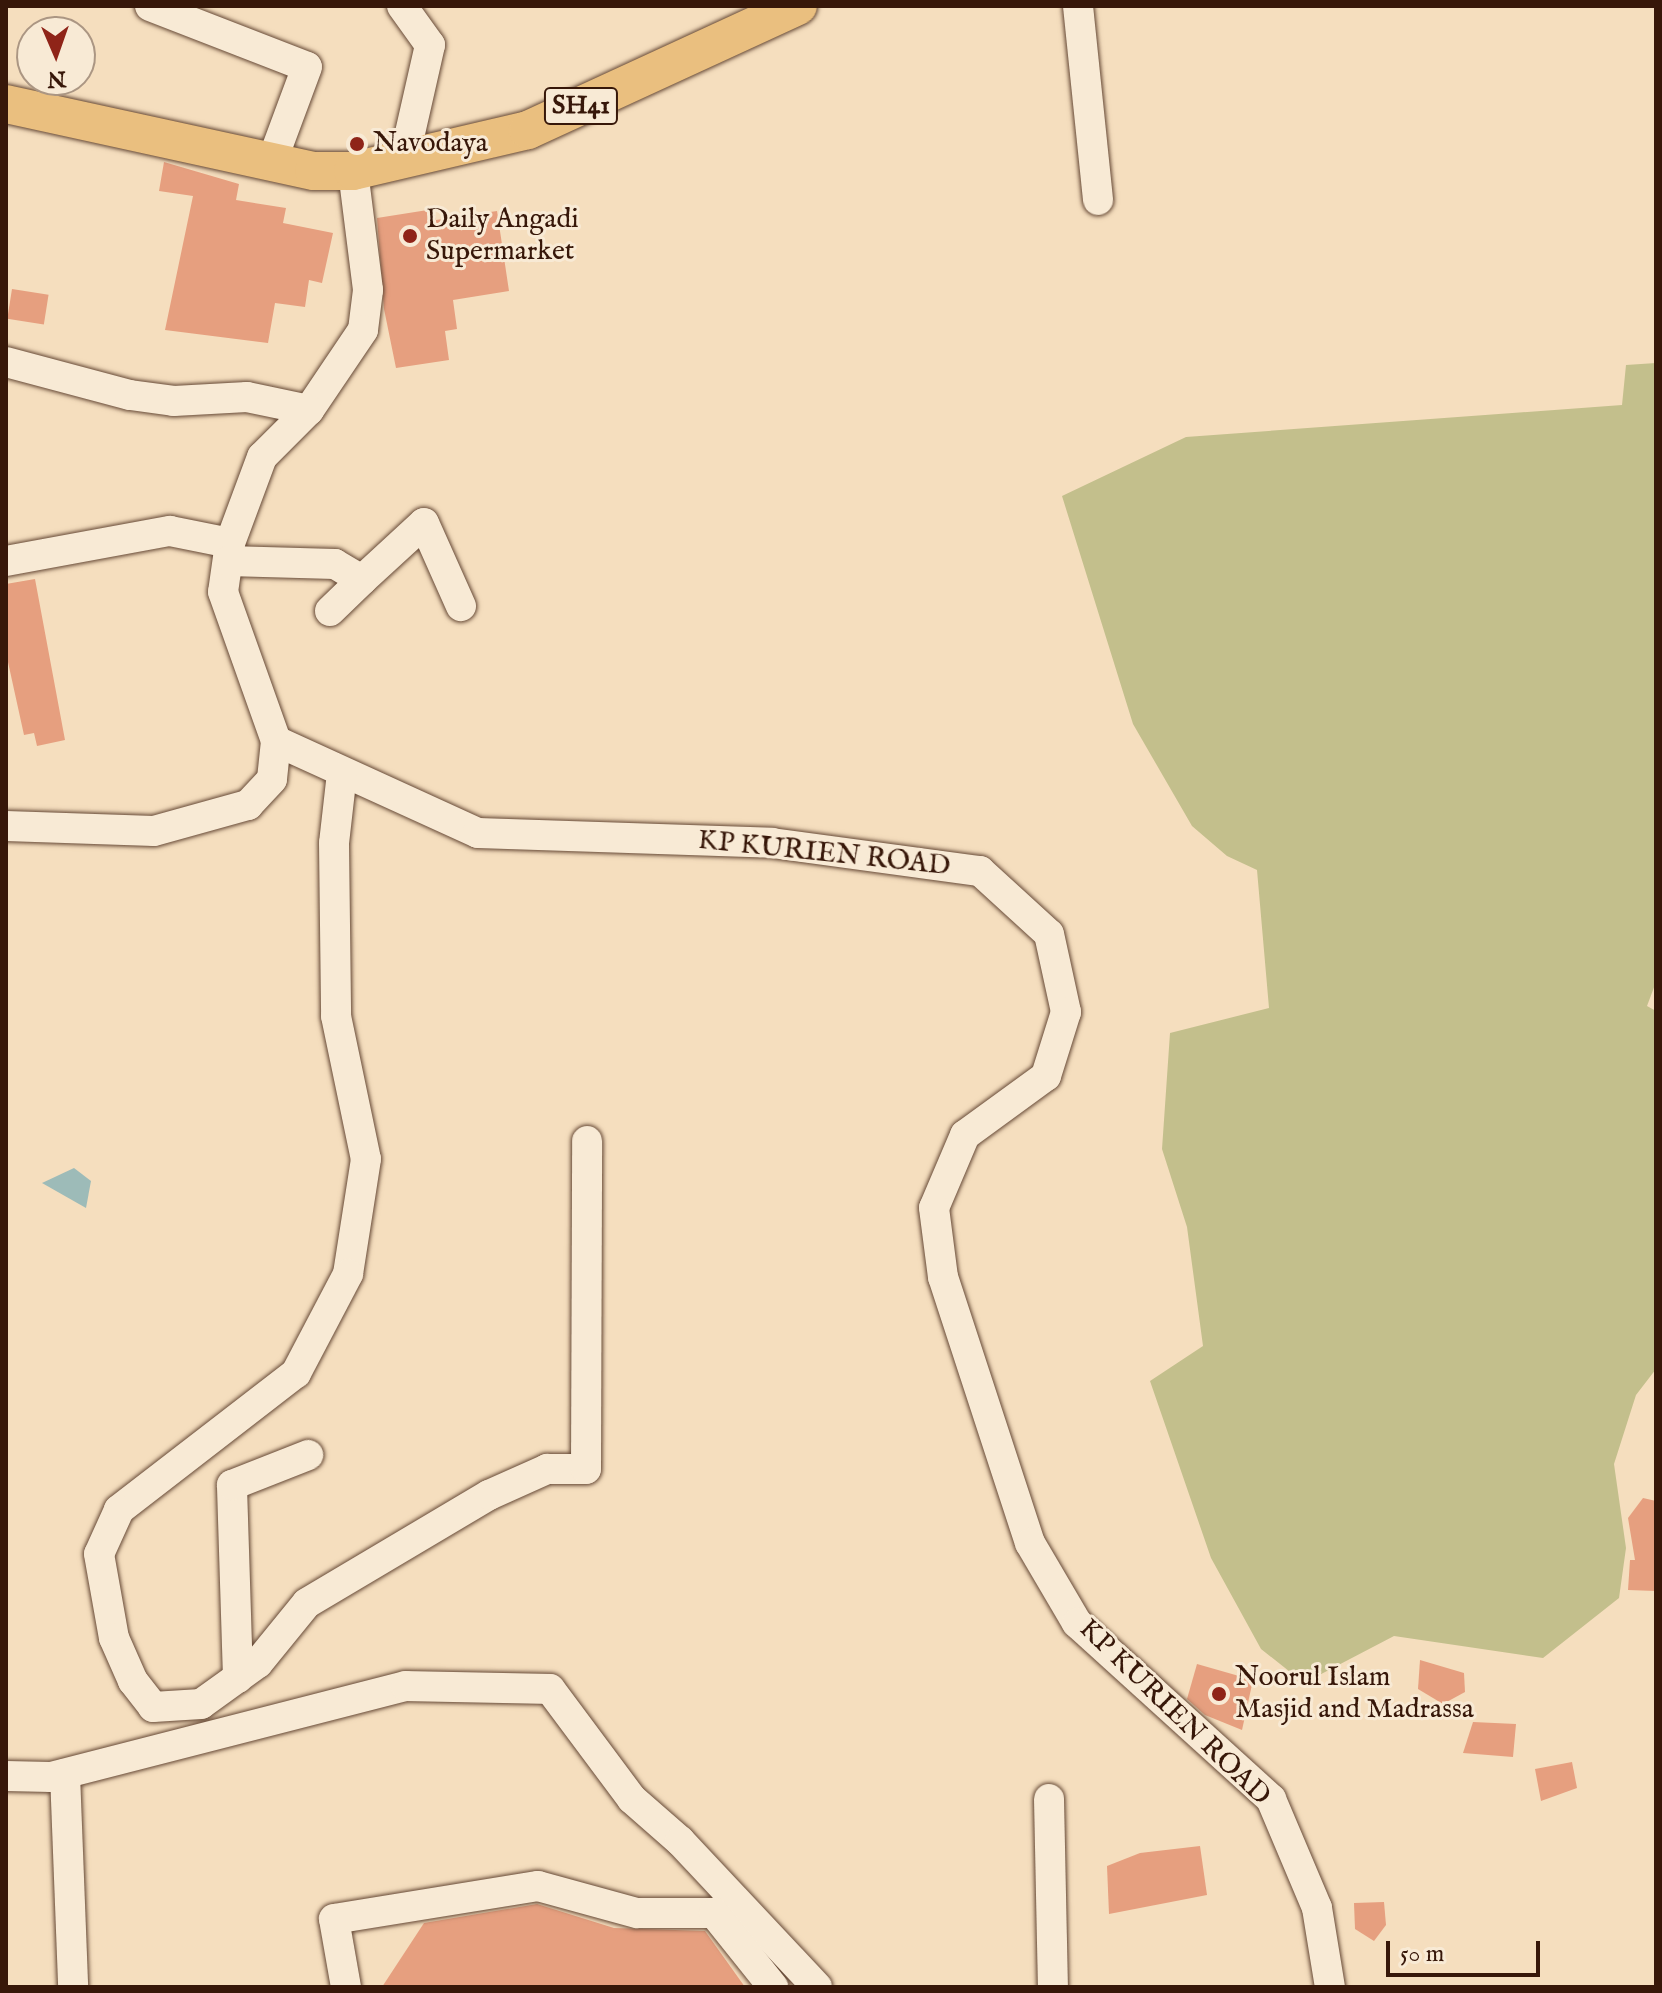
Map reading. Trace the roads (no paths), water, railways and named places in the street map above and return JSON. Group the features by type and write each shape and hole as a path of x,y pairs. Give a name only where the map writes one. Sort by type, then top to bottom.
{"main road":[{"name":"SH41","path":"6,104 272,161 353,171 528,130 798,6"}],"street":[{"path":"150,6 307,67 272,161"},
{"path":"402,6 430,45 404,159"},
{"path":"1078,6 1098,200"},
{"path":"6,826 154,831 248,805 272,779 276,741 223,592 229,552 262,457 309,410 363,330 368,290 353,171"},
{"path":"6,362 130,395 174,401 247,397 309,410"},
{"path":"330,611 424,523 461,606"},
{"path":"6,561 170,531 229,552 335,564 362,580"},
{"name":"KP KURIEN ROAD","path":"276,741 478,833 772,843 980,871 1049,934 1066,1012 1050,1064 1046,1076 965,1135 934,1208 943,1277 1030,1543 1077,1623 1271,1799 1317,1908 1330,1987"},
{"path":"342,773 334,843 336,1016 366,1159 348,1274 296,1373 119,1510 99,1554 114,1638 133,1681 153,1707 201,1704 258,1663 307,1603 408,1541 547,1469 586,1469 587,1141"},
{"path":"238,1678 232,1485 308,1455"},
{"path":"6,1776 65,1774 406,1686 550,1689 632,1799 680,1841 817,1987"},
{"path":"65,1774 73,1987"},
{"path":"1049,1799 1053,1987"},
{"path":"346,1987 334,1919 538,1886 637,1913 714,1913 773,1987"}],"water":[{"path":"74,1168 91,1181 86,1208 42,1183"}],"place":[{"name":"Navodaya","path":"357,144"},
{"name":"Daily Angadi Supermarket","path":"410,236"},
{"name":"Noorul Islam Masjid and Madrassa","path":"1219,1694"}]}
